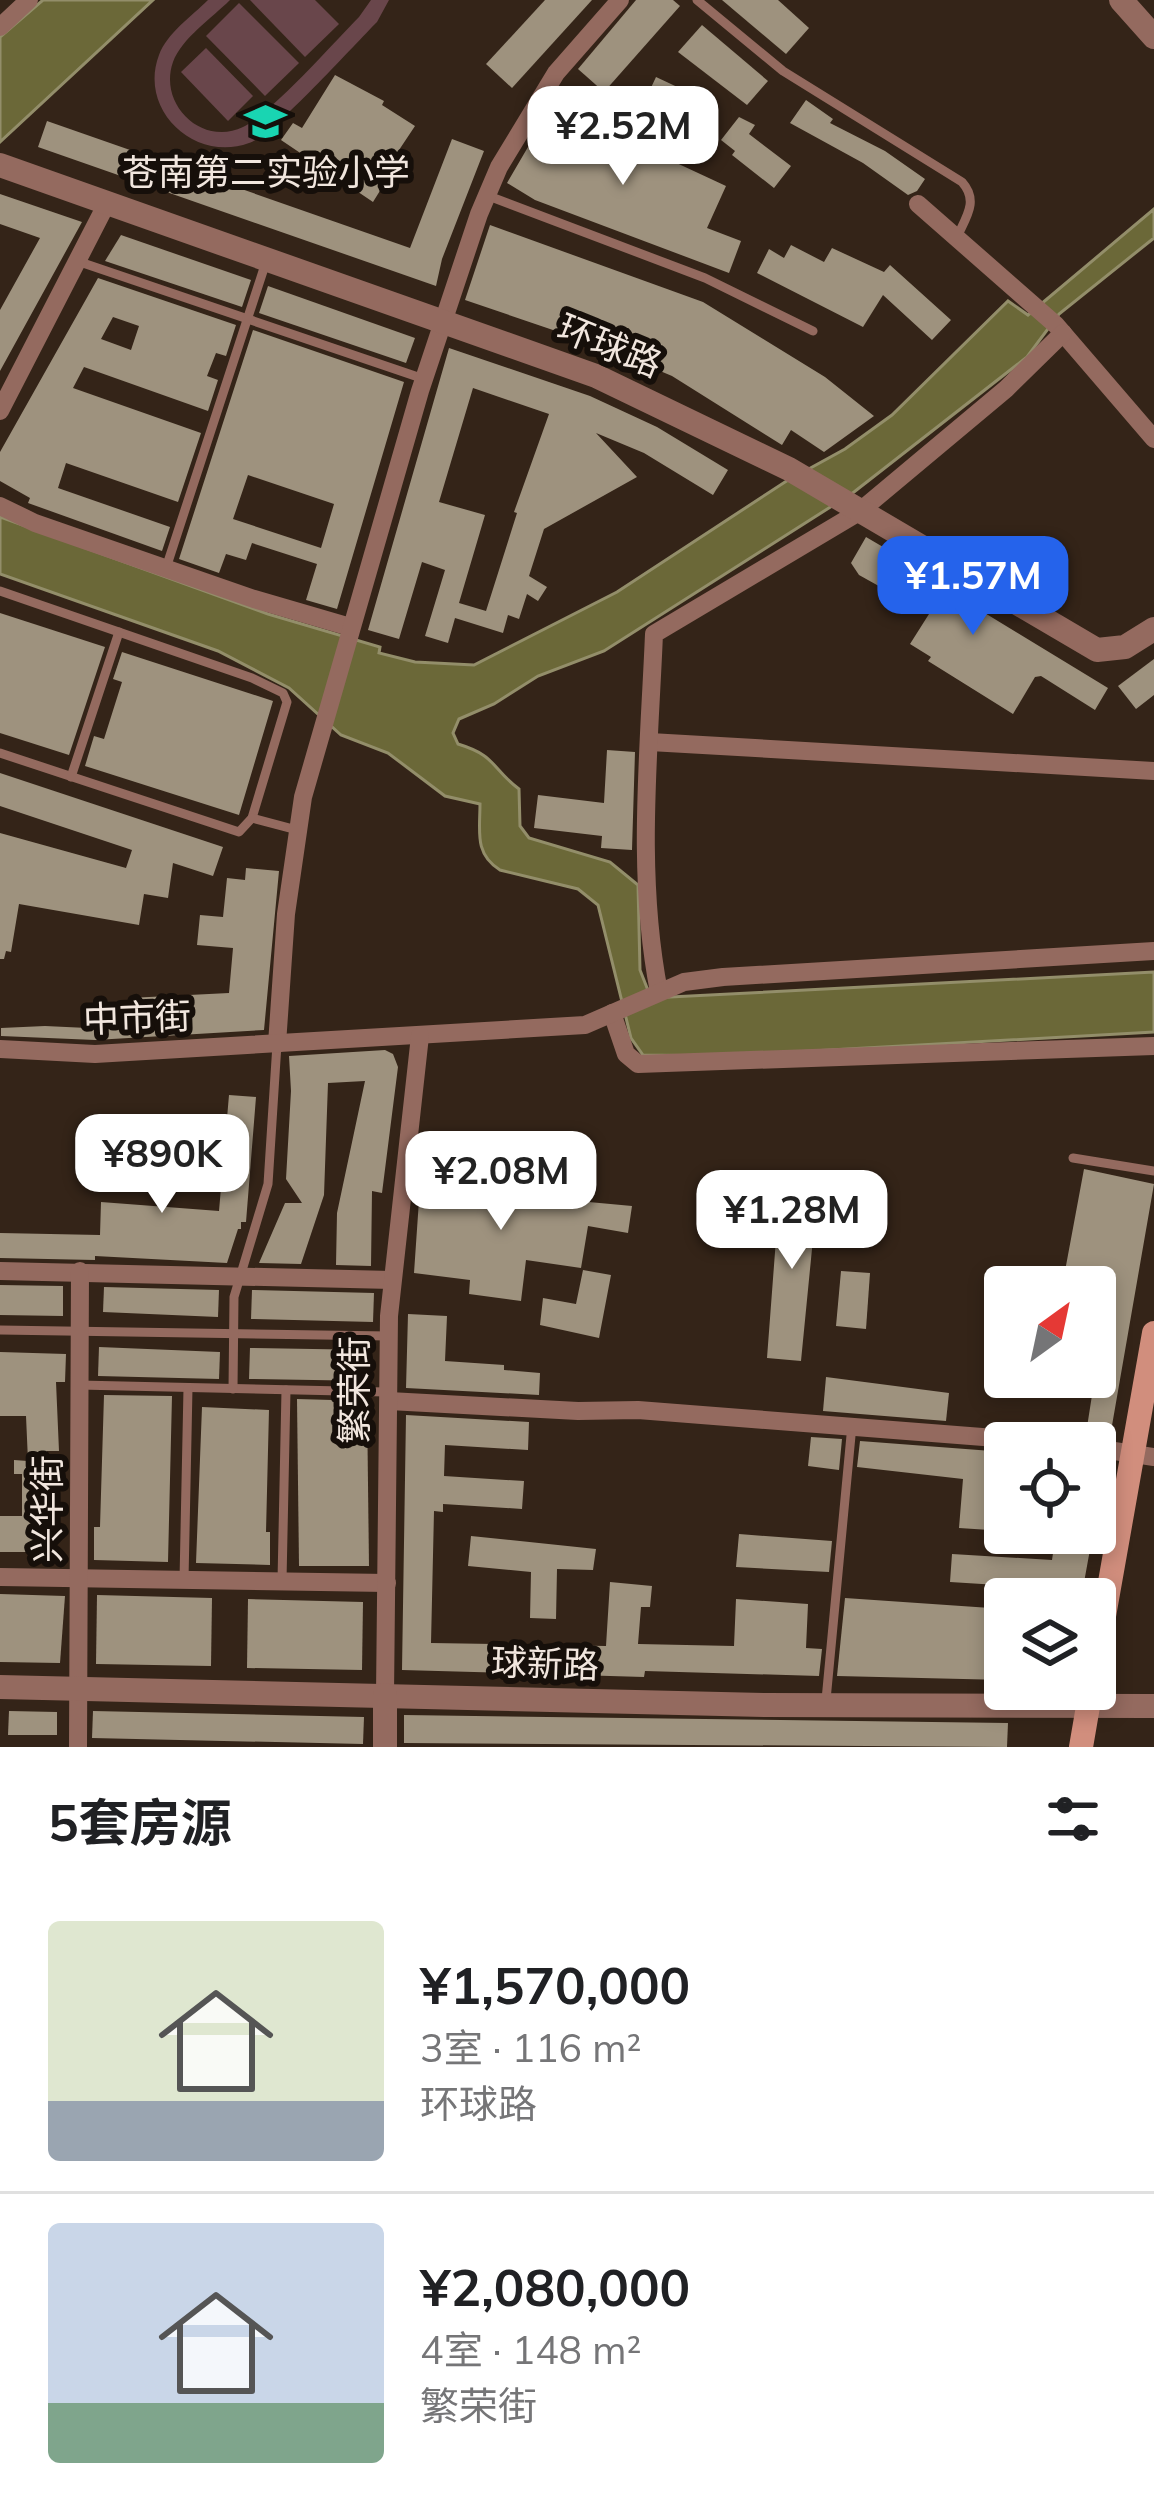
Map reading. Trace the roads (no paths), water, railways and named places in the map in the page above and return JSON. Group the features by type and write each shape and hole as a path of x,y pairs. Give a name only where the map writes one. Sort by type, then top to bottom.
{"main road":[{"path":"1115,1578 1143,1455 1154,1333"},
{"path":"1081,1747 1088,1710"}],"street":[{"path":"0,27 29,0"},
{"path":"277,1044 297,830 320,735 424,379 486,195 516,136 556,73 620,0"},
{"path":"1120,0 1154,37"},
{"name":"环球路","path":"0,165 596,376 789,469 1097,650 1124,647 1154,629"},
{"path":"0,411 107,203"},
{"path":"918,204 1034,303 1154,439"},
{"path":"656,993 644,889 654,634 855,510 1006,389 1060,329"},
{"path":"0,506 34,523 350,629"},
{"path":"650,742 1154,771"},
{"name":"中市街","path":"0,1049 95,1054 586,1025 684,982 722,977 1154,951"},
{"path":"615,1012 626,1054 638,1064 1154,1046"},
{"name":"繁荣街","path":"385,1747 389,1336 420,1036"},
{"path":"0,1271 392,1280"},
{"name":"兴华街","path":"78,1747 80,1271"},
{"path":"389,1396 984,1436"},
{"path":"0,1577 387,1583"},
{"name":"球新路","path":"0,1687 826,1705 984,1700"},
{"name":"球新路","path":"1116,1701 1154,1706"}],"lane":[{"path":"697,0 783,71 962,182 972,205 957,237"},
{"path":"486,195 705,278 813,331"},
{"path":"77,260 424,379"},
{"path":"166,568 267,260"},
{"path":"0,591 252,678 285,696 286,716 252,818 239,832 0,753"},
{"path":"71,777 118,632"},
{"path":"252,818 297,830"},
{"path":"233,1389 239,1276 268,1184 277,1044"},
{"path":"1072,1158 1154,1171"},
{"path":"0,1330 389,1336"},
{"path":"79,1385 389,1396"},
{"path":"184,1580 188,1388"},
{"path":"282,1581 286,1390"},
{"path":"826,1705 852,1425"}],"place":[{"name":"苍南第二实验小学","path":"266,121"}]}
